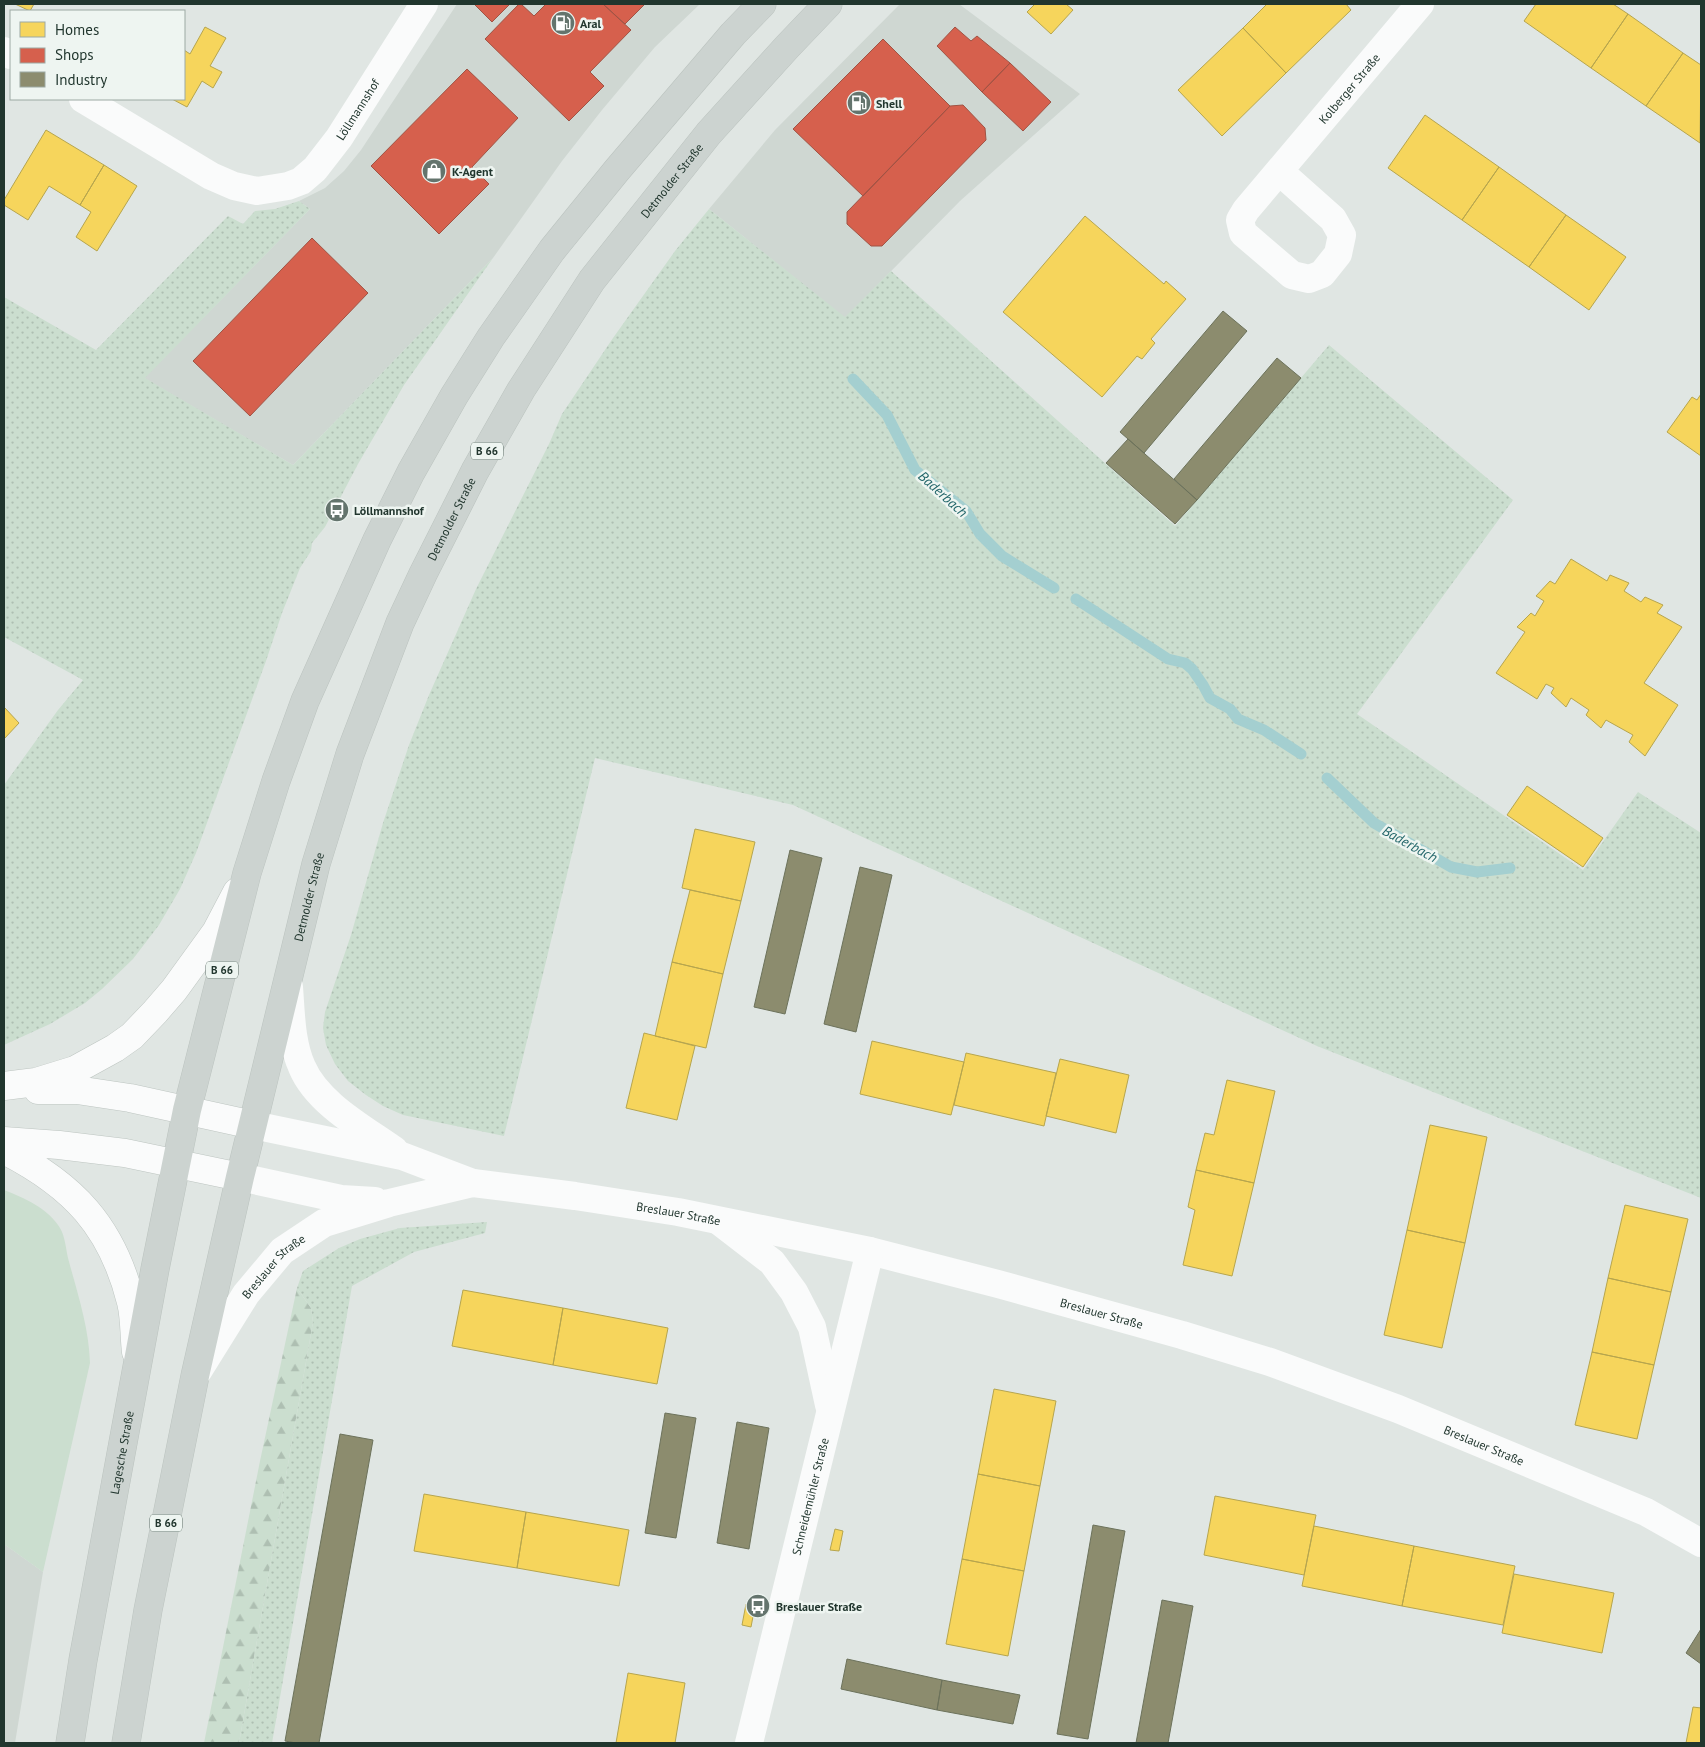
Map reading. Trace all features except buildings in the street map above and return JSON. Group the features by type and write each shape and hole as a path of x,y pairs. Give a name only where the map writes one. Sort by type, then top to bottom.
{"main road":[{"name":"B 66","path":"176,1163 187,1110 247,873 276,781 305,701 377,540 411,472 454,396 491,337 552,250 649,132 733,34 762,4"},
{"name":"Detmolder Straße","path":"240,1177 316,864 350,754 400,623 423,574 475,471 521,390 592,280 709,133 787,46 828,4"},
{"name":"Lagesche Straße","path":"70,1743 85,1650 176,1163"},
{"name":"B 66","path":"126,1743 148,1610 195,1376 240,1177"}],"street":[{"name":"Löllmannshof","path":"85,100 211,176 234,186 257,191 288,186 301,181 315,169 339,138 424,4"},
{"name":"Kolberger Straße","path":"1279,172 1420,4"},
{"path":"4,1086 36,1082 75,1070 115,1048 132,1036 156,1012 174,990 216,932 247,873"},
{"name":"Breslauer Straße","path":"289,977 291,1025 302,1066 312,1084 325,1100 402,1156"},
{"path":"4,1090 77,1090 130,1098 253,1125"},
{"name":"Breslauer Straße","path":"253,1125 402,1156 473,1183 631,1204 716,1219 870,1251 998,1284 1270,1362 1398,1409 1646,1512 1701,1543"},
{"path":"4,1141 125,1153 240,1177"},
{"path":"4,1150 55,1181 83,1206 98,1225 118,1260 131,1304 137,1366"},
{"name":"Breslauer Straße","path":"240,1177 341,1198 389,1203"},
{"name":"Breslauer Straße","path":"195,1376 246,1294 282,1251 324,1223 389,1203 473,1183"},
{"path":"716,1219 772,1262 794,1292 812,1327 830,1414"},
{"name":"Schneidemühler Straße","path":"748,1743 870,1251"}],"shaded area":[{"path":"457,4 700,4 655,47 602,110 562,161 493,258 293,465 144,378 310,209 299,201 325,188 344,171 361,150"},
{"path":"900,4 959,4 1080,94 960,201 845,318 709,209 775,130"},
{"path":"4,1544 43,1572 15,1743 4,1743"}],"green space":[{"path":"299,201 310,209 145,378 293,465 493,258 404,385 358,464 325,527 312,543 311,551 300,568 282,613 196,853 180,889 159,925 133,959 85,1003 50,1024 4,1045 4,785 58,710 83,680 4,637 4,297 96,350 228,216 243,224 255,211 275,209"},
{"path":"709,209 845,317 891,271 1175,526 1329,345 1513,500 1357,714 1583,870 1638,792 1701,833 1701,1198 1317,1046 793,805 595,758 504,1136 403,1115 383,1106 348,1081 335,1064 326,1045 323,1028 325,1012 351,935 383,823 409,745 429,695 476,589 549,444 562,414 675,251"},
{"path":"4,1190 42,1209 55,1221 62,1231 82,1310 89,1350 90,1363 43,1572 4,1544"},
{"path":"487,1222 485,1233 414,1252 352,1286 272,1743 239,1743 313,1322 311,1308 297,1288 303,1271 339,1248 360,1239 400,1228"},
{"path":"297,1288 311,1308 313,1322 239,1743 204,1743 260,1461"}],"waterway":[{"name":"Baderbach","path":"853,379 887,415 915,470 966,511 980,534 1002,556 1054,588"},
{"name":"Baderbach","path":"1076,599 1168,659 1185,663 1192,669 1210,698 1230,709 1238,719 1264,730 1301,754"},
{"name":"Baderbach","path":"1327,778 1374,823 1451,867 1477,872 1510,868"}],"place":[{"name":"Aral","path":"563,23"},
{"name":"Shell","path":"859,103"},
{"name":"K-Agent","path":"434,171"},
{"name":"Löllmannshof","path":"337,510"},
{"name":"Breslauer Straße","path":"758,1606"}]}
